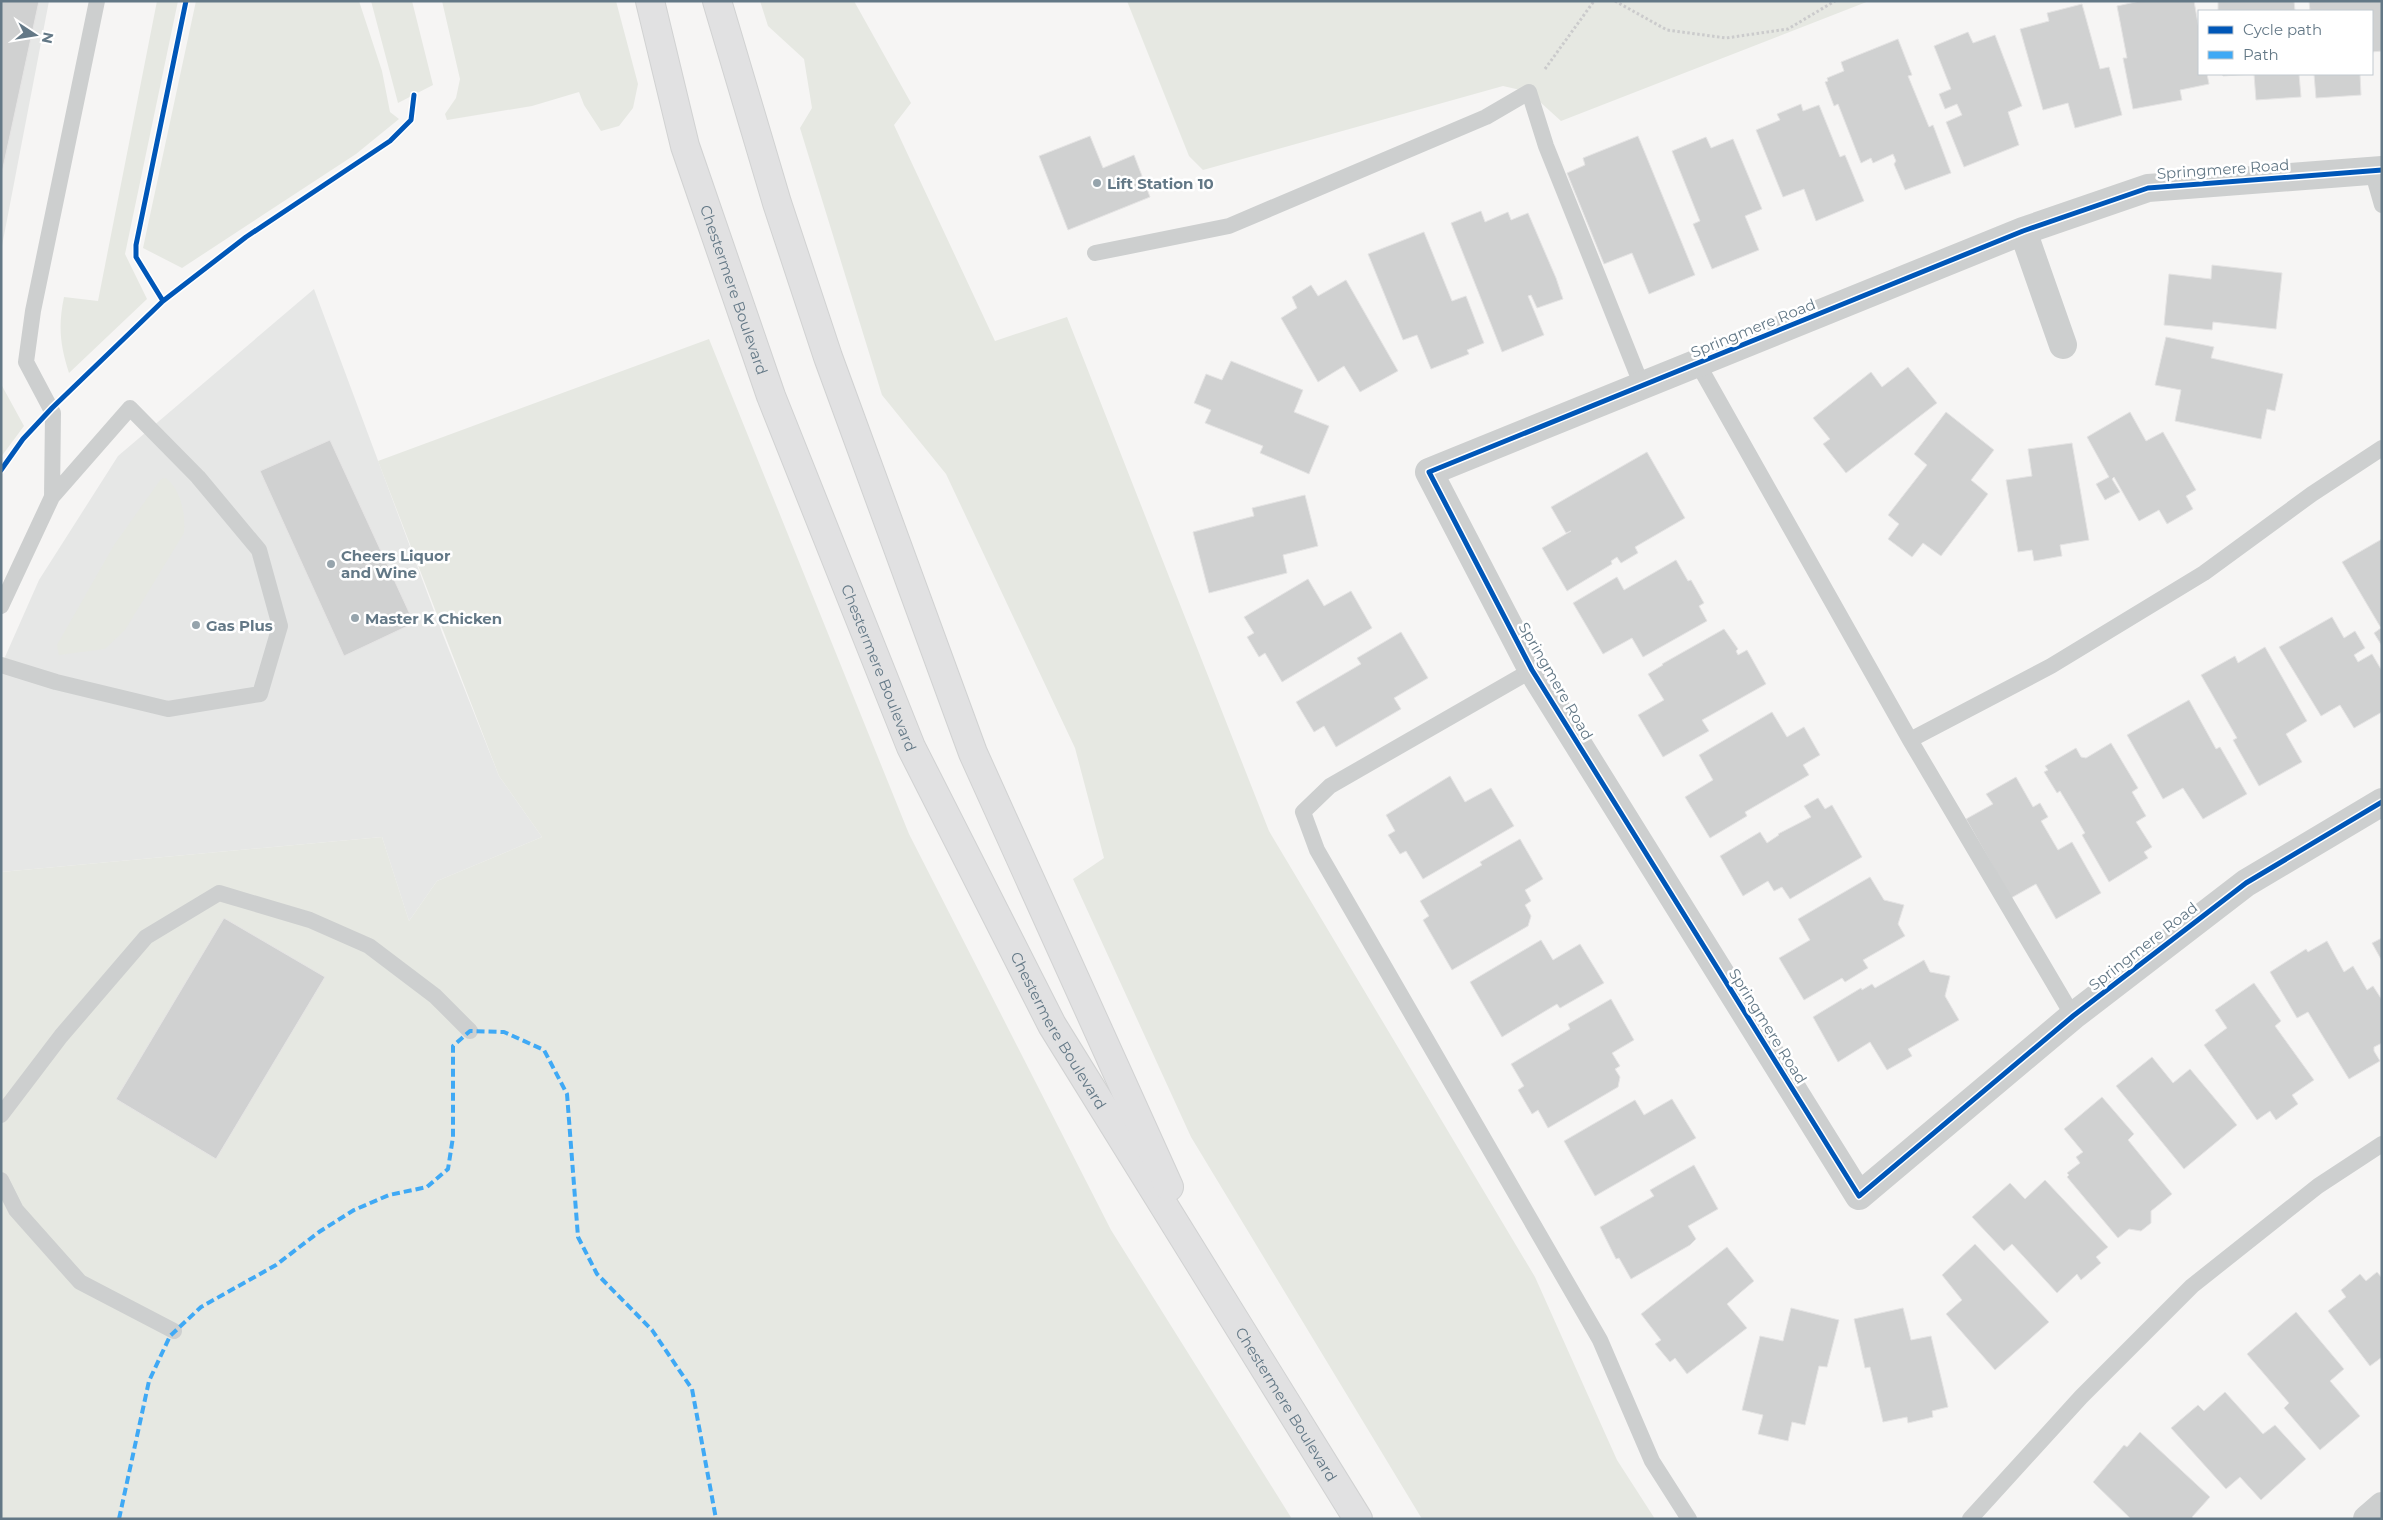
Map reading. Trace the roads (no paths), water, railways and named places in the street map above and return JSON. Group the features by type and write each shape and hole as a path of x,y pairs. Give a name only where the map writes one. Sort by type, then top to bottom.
{"main road":[{"name":"Chestermere Boulevard","path":"650,1 685,146 771,396 911,747 1052,1025 1358,1519"},
{"name":"Chestermere Boulevard","path":"717,1 777,203 828,357 973,753 1215,1288"}],"street":[{"name":"Springmere Road","path":"2377,170 2148,188 2023,231 1428,472 1532,670 1859,1196 2073,1016 2246,883 2382,802"},
{"path":"2023,231 2063,345"},
{"path":"2367,1519 2382,1506"}],"lane":[{"path":"52,497 54,413 26,362 33,311 97,1"},
{"path":"1095,253 1229,226 1486,117 1529,92 1546,146 1642,386"},
{"path":"2377,170 2382,205"},
{"path":"1698,364 1910,740 2073,1016"},
{"path":"1,606 52,497 130,408 198,477 259,550 280,626 260,694 168,709 56,682 1,665"},
{"path":"1910,740 2051,666 2204,572 2312,494 2382,448"},
{"path":"1532,670 1330,786 1303,812 1317,850 1600,1340 1652,1461 1689,1519"},
{"path":"1,1115 61,1036 146,937 219,893 310,920 368,946 434,996 470,1031"},
{"path":"1970,1519 2081,1397 2192,1286 2318,1186 2382,1144"},
{"path":"1,1180 16,1210 80,1282 174,1331"}],"place":[{"name":"Lift Station 10","path":"1097,183"},
{"name":"Cheers Liquor and Wine","path":"331,564"},
{"name":"Master K Chicken","path":"355,618"},
{"name":"Gas Plus","path":"196,625"}]}
